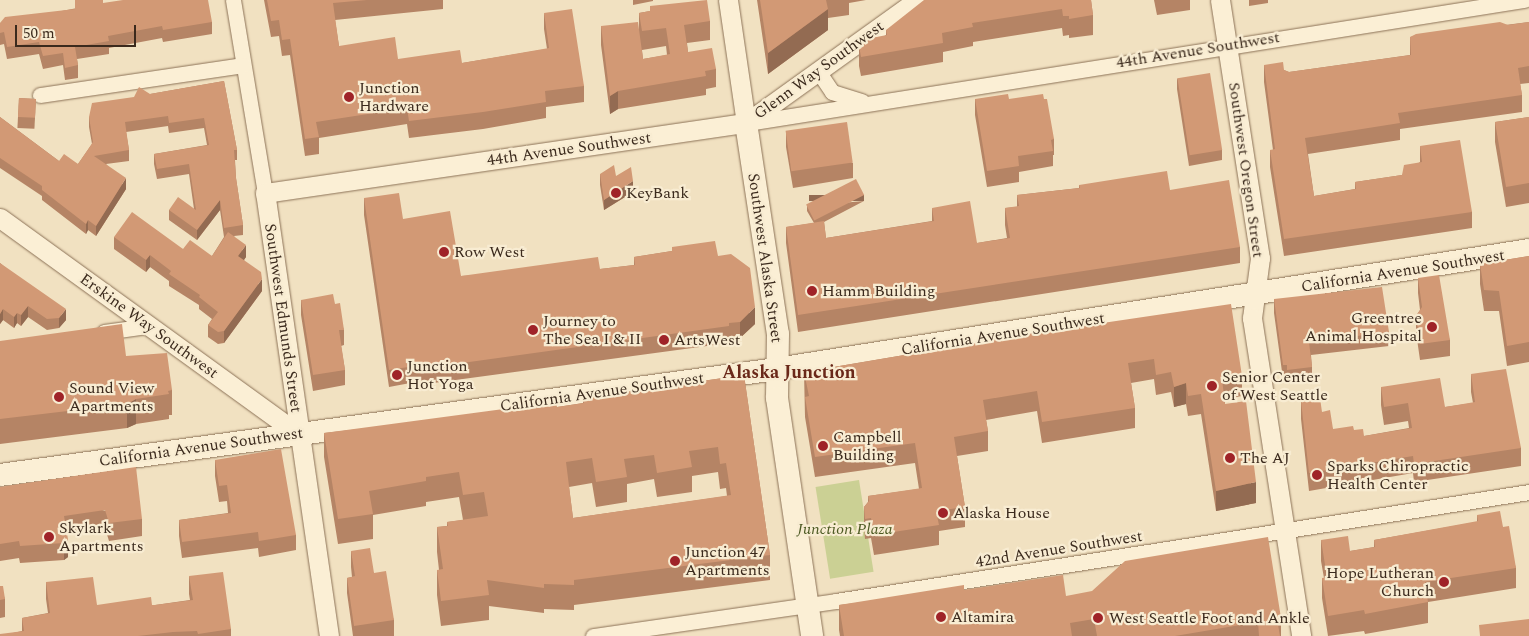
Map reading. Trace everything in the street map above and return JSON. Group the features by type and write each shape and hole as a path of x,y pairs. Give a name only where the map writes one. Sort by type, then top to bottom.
{"main road":[{"name":"Southwest Alaska Street","path":"746,123 778,334 777,398 812,636"},
{"name":"California Avenue Southwest","path":"0,474 777,369 1529,250"}],"street":[{"name":"Southwest Edmunds Street","path":"233,0 296,393 298,434 329,636"},
{"name":"Southwest Alaska Street","path":"728,0 746,123"},
{"name":"Glenn Way Southwest","path":"746,123 917,0"},
{"name":"Southwest Oregon Street","path":"1220,0 1260,258 1253,295 1252,318 1301,636"},
{"name":"44th Avenue Southwest","path":"265,193 746,123 1228,45 1524,0"},
{"path":"40,95 243,65"},
{"name":"44th Avenue Southwest","path":"818,71 825,84 838,96 873,102"},
{"name":"Erskine Way Southwest","path":"0,218 298,434"},
{"path":"85,334 147,326"},
{"name":"42nd Avenue Southwest","path":"593,636 807,606 1529,492"}],"green space":[{"name":"Junction Plaza","path":"859,480 874,572 830,579 816,487"}],"building":[{"path":"75,0 103,0 103,3 123,0 208,0 212,22 163,30 162,26 108,36 109,41 75,47 78,65 65,68 63,53 43,56 39,42 7,47 4,32 0,33 0,23 5,17 75,9"},
{"path":"267,0 367,0 333,3 339,46 395,37 398,59 460,50 462,63 549,48 544,13 572,9 584,86 545,91 546,102 483,112 409,121 407,108 316,122 319,137 305,139 290,39 282,40 279,20 271,21"},
{"path":"707,0 710,21 684,25 688,52 712,48 716,69 705,71 706,76 618,91 610,96 601,26 638,22 643,59 670,54 666,28 642,31 639,13 650,11 650,6"},
{"path":"760,0 826,0 828,9 768,53"},
{"path":"924,0 1091,0 1093,15 1069,19 1069,16 1063,16 1062,9 972,23 973,27 942,33 943,43 861,57 859,46 871,38 887,35 886,30"},
{"path":"1500,22 1508,25 1529,22 1529,66 1518,68 1522,95 1398,113 1400,123 1305,138 1314,196 1356,189 1355,182 1402,175 1404,165 1422,162 1420,146 1460,140 1472,212 1284,239 1270,150 1275,149 1264,65 1283,62 1284,70 1289,72 1411,55 1410,37 1416,34"},
{"path":"1210,73 1222,150 1190,155 1177,78"},
{"path":"224,81 237,150 234,150 236,178 243,225 224,228 220,200 197,230 169,210 178,197 196,210 189,164 157,169 154,154 209,145 204,118 169,123 168,116 125,122 129,150 94,156 126,178 96,226 88,220 86,224 42,190 42,186 0,158 0,117 59,161 64,154 78,164 93,142 89,117 92,103 134,97 139,87 150,94"},
{"path":"1008,94 1009,99 1043,94 1044,99 1047,99 1054,139 1051,140 1053,151 1018,156 1019,166 987,171 975,99"},
{"path":"19,98 36,99 35,118 18,117"},
{"path":"1529,117 1529,183 1506,187 1495,122"},
{"path":"847,122 853,163 791,171 786,131"},
{"path":"614,165 616,176 631,167 633,181 604,200 600,174"},
{"path":"1167,171 1170,190 1229,180 1240,247 798,315 786,227 824,221 826,238 934,221 932,208 970,201 977,243 1010,238 1005,208 1019,206 1017,195 1080,188 1079,185"},
{"path":"856,179 864,195 814,220 806,204"},
{"path":"399,193 403,219 450,211 461,276 598,257 600,269 635,265 634,257 672,251 672,247 715,241 718,256 731,254 750,268 755,307 740,322 729,323 729,326 426,368 421,365 389,370 364,198"},
{"path":"132,212 183,249 190,240 212,256 228,232 246,245 238,256 261,272 262,279 224,331 218,332 208,325 218,312 199,297 200,295 169,274 171,271 150,255 146,260 114,237"},
{"path":"1529,256 1529,342 1507,346 1499,291 1484,290 1480,264"},
{"path":"0,263 66,309 59,318 47,319 28,306 21,315 17,313 14,317 3,309 0,314"},
{"name":"Greentree Animal Hospital","path":"1439,275 1450,340 1420,344 1416,316 1422,307 1418,278"},
{"path":"1382,287 1389,332 1309,342 1312,367 1287,370 1287,365 1283,365 1274,299"},
{"path":"333,294 335,304 340,303 344,330 339,330 345,370 313,375 301,300"},
{"path":"1231,304 1242,376 1222,379 1225,404 1246,401 1256,482 1216,491 1201,394 1188,396 1186,383 1174,387 1171,372 1156,375 1154,359 1128,363 1135,408 1042,422 1037,391 983,400 988,431 954,437 965,507 936,511 939,525 874,535 871,518 865,519 864,507 869,501 868,496 922,488 915,443 815,457 805,397 809,396 804,372 1035,333"},
{"path":"122,324 126,356 167,353 172,390 168,391 169,394 136,399 127,404 0,419 0,341"},
{"path":"1506,369 1521,448 1414,464 1413,456 1309,473 1301,401 1320,398 1322,412 1330,410 1333,429 1353,426 1354,430 1363,429 1364,436 1412,428 1408,403 1384,407 1381,387 1440,378 1445,407 1475,402 1471,374"},
{"path":"744,375 770,555 574,580 574,585 544,584 544,588 487,580 489,595 441,601 437,570 443,569 437,527 448,526 447,522 488,516 484,492 463,495 459,472 426,477 426,481 369,491 373,514 338,519 324,433 556,402 557,407 584,403 583,398","holes":["718,447 720,464 726,463 731,495 573,518 566,462 592,458 596,482 627,477 624,459 654,455 657,473 692,467 689,451"]},
{"path":"281,449 296,535 259,541 258,532 182,542 179,520 231,513 227,485 219,486 215,460"},
{"path":"136,467 142,519 109,523 105,510 64,516 68,540 64,543 20,546 19,541 0,544 0,487"},
{"name":"Hope Lutheran Church","path":"1500,511 1503,527 1509,526 1516,568 1425,582 1428,602 1365,614 1364,610 1328,616 1322,578 1327,577 1321,540 1348,536 1350,551 1375,547 1374,540 1478,521 1477,515"},
{"path":"1268,537 1281,618 1277,619 1280,636 1259,636 1258,622 1175,636 1097,636 1094,619 1070,623 1072,636 844,636 839,605 964,585 964,590 1063,575 1066,596 1092,591 1125,561"},
{"path":"370,548 374,573 386,571 394,620 354,626 347,578 355,576 351,551"},
{"path":"223,572 231,629 198,634 197,631 138,636 0,636 0,634 24,631 22,618 50,613 46,582 93,577 97,605 151,597 152,605 155,605 193,600 189,576"},
{"path":"0,586 3,586 5,599 0,600"},
{"path":"1529,619 1529,636 1480,636 1479,625"}],"place":[{"name":"Junction Hardware","path":"349,97"},
{"name":"KeyBank","path":"616,193"},
{"name":"Row West","path":"444,252"},
{"name":"Hamm Building","path":"812,291"},
{"name":"Greentree Animal Hospital","path":"1432,327"},
{"name":"Journey to The Sea I & II","path":"533,330"},
{"name":"ArtsWest","path":"664,340"},
{"name":"Junction Hot Yoga","path":"397,375"},
{"name":"Senior Center of West Seattle","path":"1212,386"},
{"name":"Sound View Apartments","path":"59,397"},
{"name":"Campbell Building","path":"823,446"},
{"name":"The AJ","path":"1230,458"},
{"name":"Sparks Chiropractic Health Center","path":"1317,475"},
{"name":"Alaska House","path":"943,513"},
{"name":"Skylark Apartments","path":"49,537"},
{"name":"Junction 47 Apartments","path":"675,561"},
{"name":"Hope Lutheran Church","path":"1444,582"},
{"name":"Altamira","path":"941,617"},
{"name":"West Seattle Foot and Ankle","path":"1098,618"}],"district":[{"name":"Alaska Junction","path":"789,373"}]}
